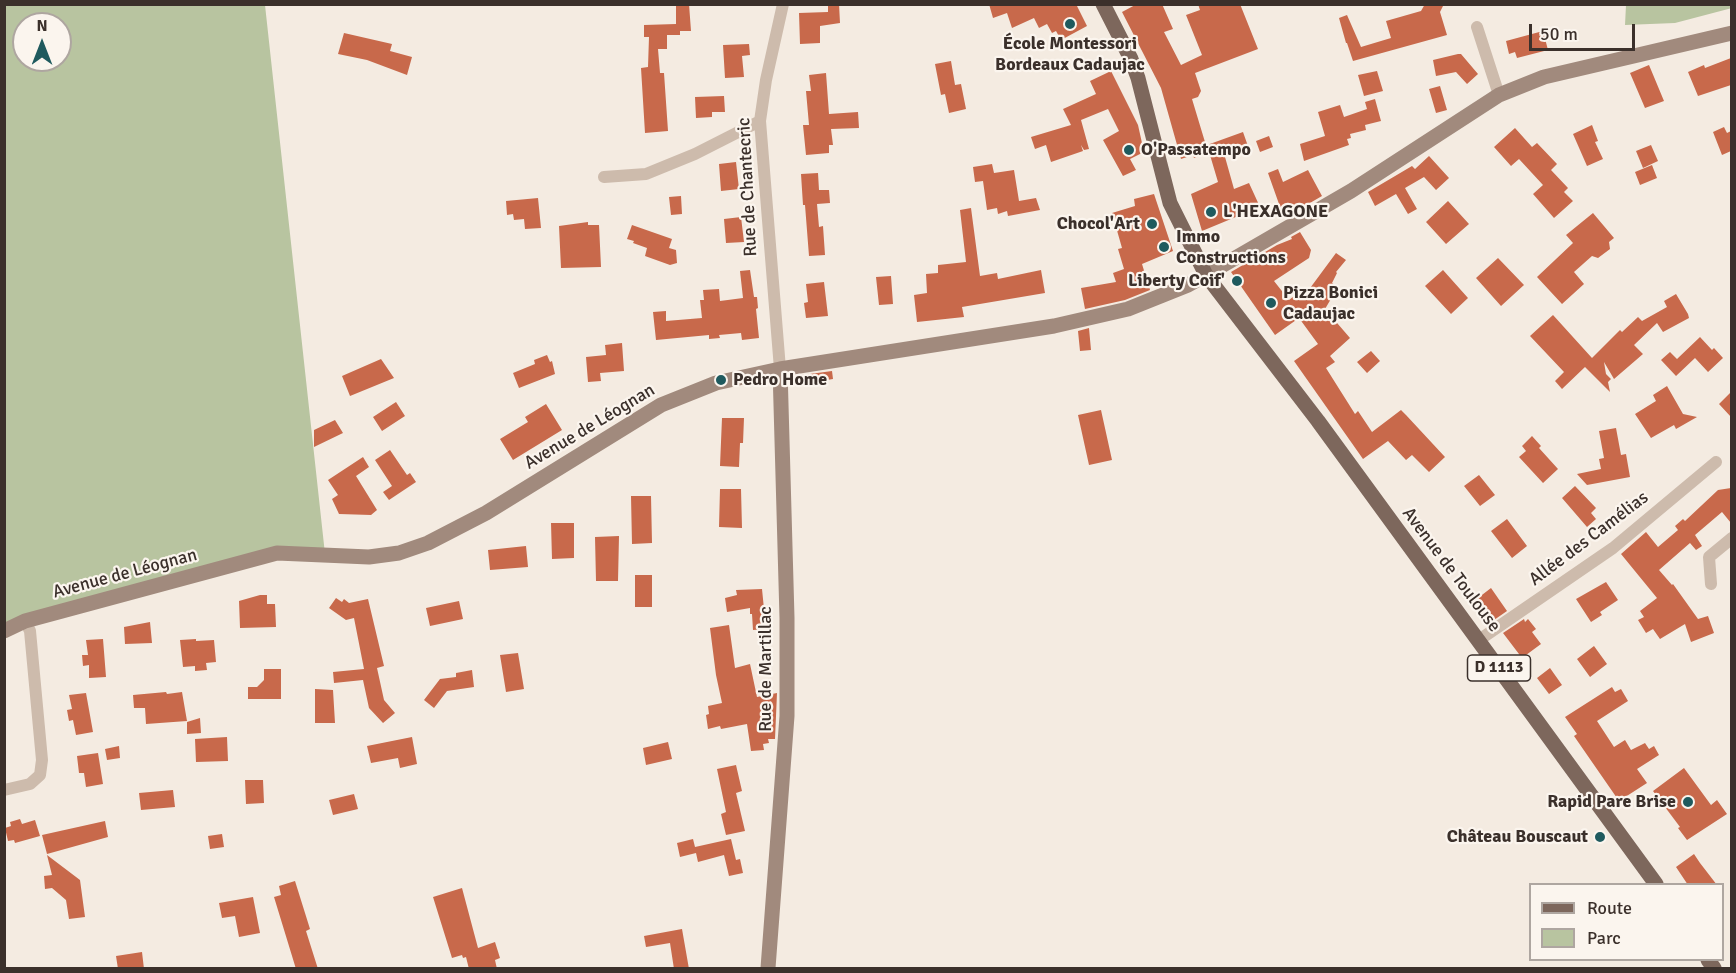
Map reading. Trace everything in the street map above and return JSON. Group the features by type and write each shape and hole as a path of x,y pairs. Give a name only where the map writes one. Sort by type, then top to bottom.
{"main road":[{"name":"D 1113","path":"1103,4 1135,68 1170,203 1206,275"},
{"name":"Avenue de Toulouse","path":"1206,275 1479,640 1655,883"}],"street":[{"name":"Rue de Chantecric","path":"780,369 760,121 766,80 783,4"},
{"path":"1477,27 1499,94"},
{"name":"Avenue de Léognan","path":"4,631 25,621 277,553 369,557 399,553 428,543 486,513 661,405 716,383 780,369 1054,326 1128,309 1188,285 1351,191 1499,94 1544,77 1731,33"},
{"path":"604,177 646,174 695,154 760,121"},
{"name":"Rue de Martillac","path":"768,969 787,716 787,618 780,369"},
{"name":"Allée des Camélias","path":"1479,640 1613,548 1716,462"},
{"path":"1711,584 1709,557 1731,538"},
{"path":"4,790 30,784 40,775 42,760 30,631 25,621"}],"green space":[{"path":"1731,4 1732,8 1675,23 1625,25 1626,5"},
{"path":"5,5 265,5 325,554 277,553 5,631"}],"building":[{"path":"676,4 689,4 691,31 680,31 680,35 667,35 667,49 658,49 660,73 664,73 668,131 645,133 641,68 648,67 649,37 644,37 644,25 676,24"},
{"path":"828,4 839,4 840,23 820,26 820,43 800,44 799,13 828,12"},
{"path":"989,4 1076,4 1087,26 1061,40 1056,31 1052,33 1047,24 1039,28 1034,18 1012,28 1007,13 993,18"},
{"path":"1137,4 1162,4 1173,29 1164,32 1181,65 1202,55 1186,15 1200,10 1198,4 1240,4 1258,49 1195,73 1201,91 1198,97 1192,99 1208,152 1194,158 1193,155 1181,159 1161,88 1122,12"},
{"path":"1425,4 1444,4 1440,12 1447,35 1353,61 1339,18 1347,15 1361,47 1391,38 1386,21 1421,11"},
{"path":"1543,31 1548,50 1517,58 1515,52 1509,54 1506,41"},
{"path":"344,33 392,44 390,51 412,57 407,75 367,60 338,54"},
{"path":"749,44 750,55 742,56 744,77 725,78 723,45"},
{"path":"1461,54 1478,74 1467,84 1456,72 1436,76 1433,60"},
{"path":"1731,58 1731,85 1698,96 1688,72"},
{"path":"951,61 955,85 961,84 966,109 949,113 945,94 941,95 935,64"},
{"path":"1649,65 1664,101 1645,108 1630,73"},
{"path":"1111,71 1138,125 1144,152 1130,159 1136,170 1123,176 1103,140 1119,131 1108,109 1081,120 1089,149 1084,150 1081,145 1083,151 1051,162 1046,145 1035,149 1031,137 1071,125 1063,109 1096,94 1090,81"},
{"path":"1377,71 1383,91 1364,96 1358,75"},
{"path":"826,73 829,114 858,112 859,128 831,129 833,145 829,145 829,153 806,155 803,125 809,125 806,91 811,91 809,75"},
{"path":"1440,86 1447,110 1436,113 1429,89"},
{"path":"724,96 725,112 712,112 712,117 696,118 695,97"},
{"path":"1375,99 1381,121 1365,125 1366,130 1350,134 1351,138 1347,139 1349,145 1304,161 1300,144 1325,136 1318,112 1340,105 1344,117 1367,109 1365,102"},
{"path":"1592,125 1598,141 1595,142 1603,159 1587,166 1573,134"},
{"path":"1724,127 1727,133 1731,131 1731,151 1722,155 1713,132"},
{"path":"1515,128 1532,147 1537,143 1557,164 1551,170 1568,188 1564,192 1573,201 1554,218 1533,194 1543,185 1519,159 1511,166 1494,147"},
{"path":"1243,132 1249,149 1225,157 1234,189 1249,183 1260,207 1202,231 1191,194 1218,182 1207,145"},
{"path":"1269,136 1273,147 1260,152 1256,141"},
{"path":"1651,145 1658,161 1643,168 1636,151"},
{"path":"1429,156 1449,178 1436,190 1424,177 1405,188 1417,209 1408,214 1396,194 1375,206 1368,192 1412,166 1415,169"},
{"path":"736,162 739,189 721,191 719,164"},
{"path":"992,164 994,173 1014,170 1019,201 1036,198 1040,210 1008,216 1007,211 998,214 997,208 987,210 983,181 975,182 973,167"},
{"path":"1652,165 1657,178 1640,185 1635,172"},
{"path":"1278,169 1283,182 1308,170 1322,196 1284,218 1268,173"},
{"path":"818,173 819,190 829,190 830,203 817,204 819,227 823,226 825,255 809,256 801,174"},
{"path":"1154,194 1173,251 1142,264 1150,290 1125,300 1085,309 1081,288 1116,282 1113,273 1124,269 1118,249 1122,248 1112,213 1135,206 1134,199"},
{"path":"681,196 682,214 671,215 669,197"},
{"path":"538,198 541,228 525,229 524,219 514,220 513,214 507,215 506,201"},
{"path":"1448,201 1469,224 1446,244 1426,222"},
{"path":"971,208 980,276 997,273 998,279 1041,270 1045,293 962,307 964,317 917,322 914,295 927,293 926,274 938,273 938,265 966,262 960,210"},
{"path":"1593,213 1614,238 1609,242 1610,249 1598,258 1592,256 1574,272 1584,284 1562,304 1537,277 1573,243 1566,235"},
{"path":"741,217 744,242 726,243 724,219"},
{"path":"588,222 588,225 599,225 601,267 561,268 559,226"},
{"path":"632,225 672,239 669,248 676,250 677,263 670,265 645,256 647,248 627,239"},
{"path":"1300,232 1311,250 1309,258 1274,281 1289,300 1304,288 1302,299 1336,253 1346,260 1336,272 1332,283 1338,287 1325,309 1350,338 1330,356 1335,362 1326,368 1355,414 1358,411 1372,432 1401,410 1406,415 1445,457 1429,472 1412,455 1406,460 1388,441 1363,459 1294,361 1318,344 1299,318 1275,335 1231,272 1277,245 1292,239 1291,237"},
{"path":"1498,258 1524,285 1501,306 1476,278"},
{"path":"750,270 754,297 757,297 759,338 742,340 741,333 719,335 720,338 709,339 709,335 656,340 653,312 666,311 666,321 702,318 700,300 704,300 703,290 719,289 720,301 743,298 740,271"},
{"path":"1443,270 1468,298 1451,314 1425,286"},
{"path":"891,276 893,304 879,305 876,277"},
{"path":"824,282 828,316 806,318 804,303 808,302 806,284"},
{"path":"1676,294 1689,318 1663,332 1657,323 1634,345 1643,354 1614,379 1604,362 1606,374 1611,379 1608,382 1610,392 1585,367 1562,389 1555,381 1564,372 1530,336 1553,315 1592,358 1620,330 1622,332 1638,317 1642,321 1667,307 1664,301"},
{"path":"1089,328 1091,350 1080,351 1078,331"},
{"path":"1700,337 1723,358 1708,372 1695,358 1676,376 1661,360 1670,352 1677,359"},
{"path":"622,343 624,371 600,373 601,381 588,382 586,357 606,355 605,345"},
{"path":"1371,351 1380,361 1367,373 1357,362"},
{"path":"547,355 550,362 552,361 555,374 519,388 513,373 535,364 534,360"},
{"path":"381,359 394,378 350,396 342,376"},
{"path":"832,371 833,379 790,386 795,376"},
{"path":"1667,386 1683,414 1697,417 1676,429 1674,425 1651,438 1635,414 1656,401 1653,395"},
{"path":"1731,392 1731,417 1719,404"},
{"path":"396,402 405,416 382,431 373,417"},
{"path":"546,404 562,430 513,460 500,439 528,422 525,417"},
{"path":"1101,410 1112,460 1089,465 1078,415"},
{"path":"722,418 744,418 739,467 720,466"},
{"path":"335,420 343,433 314,447 314,430"},
{"path":"1616,428 1621,455 1626,454 1630,477 1587,485 1577,474 1601,469 1599,459 1604,458 1599,431"},
{"path":"1532,436 1541,446 1539,448 1558,469 1543,483 1519,457 1526,451 1522,446"},
{"path":"390,450 407,475 410,473 416,482 389,500 383,492 392,486 375,460"},
{"path":"363,457 369,467 356,476 377,510 371,515 339,514 332,499 338,495 328,480"},
{"path":"1479,475 1495,495 1480,506 1464,486"},
{"path":"1575,486 1596,508 1591,513 1596,519 1587,527 1562,498"},
{"path":"1731,488 1731,523 1722,512 1695,535 1702,546 1696,550 1690,543 1659,570 1673,584 1698,619 1708,616 1714,633 1691,642 1685,624 1660,639 1653,629 1646,633 1638,620 1644,617 1640,611 1657,598 1621,554 1646,532 1658,547 1678,530 1675,526 1683,519 1685,521 1718,490"},
{"path":"720,489 741,489 742,528 719,527"},
{"path":"631,496 651,496 652,543 632,544"},
{"path":"1507,519 1527,546 1512,558 1491,531"},
{"path":"551,523 574,523 574,558 552,559"},
{"path":"619,536 618,581 596,581 595,537"},
{"path":"526,546 528,567 490,570 488,550"},
{"path":"635,575 652,575 652,607 635,607"},
{"path":"1606,582 1618,600 1600,612 1602,615 1591,622 1576,599"},
{"path":"1491,588 1507,611 1494,620 1478,598"},
{"path":"762,589 766,629 753,630 750,608 727,612 725,598 737,595 736,590"},
{"path":"267,595 267,604 275,604 276,627 240,628 239,601"},
{"path":"336,598 342,602 344,599 349,603 368,599 384,666 377,668 384,700 395,713 383,723 369,708 363,680 334,683 333,672 364,669 354,618 346,620 329,608"},
{"path":"459,601 463,619 430,626 426,608"},
{"path":"1524,619 1525,622 1528,619 1536,629 1532,632 1541,644 1522,658 1503,633"},
{"path":"150,622 152,643 125,644 124,627"},
{"path":"729,625 735,668 750,664 757,697 777,693 775,739 768,739 769,743 763,744 764,750 751,751 747,724 708,729 706,715 709,714 708,706 722,703 710,628"},
{"path":"103,639 106,677 89,678 89,665 83,666 82,655 88,655 86,640"},
{"path":"196,639 196,641 214,640 216,662 206,663 207,670 195,671 195,666 183,667 180,640"},
{"path":"1594,646 1607,664 1590,677 1577,659"},
{"path":"518,653 524,689 506,692 500,655"},
{"path":"1550,668 1562,685 1549,694 1537,678"},
{"path":"264,669 281,669 281,699 248,699 248,687 257,687 264,680"},
{"path":"472,670 474,687 447,691 434,708 424,700 440,679 456,677 456,673"},
{"path":"1612,687 1615,692 1621,689 1628,701 1597,721 1614,747 1625,740 1631,750 1645,743 1649,749 1654,746 1659,755 1637,769 1647,783 1619,801 1574,736 1577,734 1565,717"},
{"path":"315,689 333,690 335,723 315,723"},
{"path":"166,692 167,694 182,692 187,721 146,724 145,708 134,708 133,695"},
{"path":"86,693 93,732 76,735 73,720 69,721 67,710 72,709 69,695"},
{"path":"200,718 201,733 187,734 187,722"},
{"path":"227,737 228,761 196,762 195,739"},
{"path":"412,737 417,764 400,768 398,758 371,763 367,746"},
{"path":"668,742 672,759 646,765 643,748"},
{"path":"119,746 120,758 107,760 105,749"},
{"path":"98,753 103,784 86,787 84,773 79,773 77,756"},
{"path":"736,765 742,791 736,793 745,831 726,835 721,814 726,812 717,769"},
{"path":"1684,768 1711,805 1717,800 1727,814 1687,840 1653,791"},
{"path":"245,780 263,780 264,803 246,804"},
{"path":"173,790 175,807 141,810 139,793"},
{"path":"354,794 358,809 333,815 329,800"},
{"path":"20,819 22,824 35,820 40,836 15,843 14,840 8,841 5,828 11,826 10,822"},
{"path":"105,821 108,837 47,854 42,835"},
{"path":"222,834 224,847 210,849 208,836"},
{"path":"693,839 695,847 731,839 736,860 740,859 743,873 729,876 724,855 698,862 696,853 680,857 677,843"},
{"path":"1694,854 1715,883 1687,883 1676,867"},
{"path":"47,855 80,880 85,917 69,919 66,900 52,888 45,889 44,876 52,875"},
{"path":"295,881 310,929 306,931 318,969 296,969 274,897 281,895 279,886"},
{"path":"462,888 478,948 495,942 500,958 495,960 497,969 469,969 466,957 463,958 462,955 452,958 433,897"},
{"path":"253,897 260,933 239,937 235,916 222,918 219,903"},
{"path":"682,929 689,969 674,969 670,943 646,947 644,936"},
{"path":"142,952 144,969 118,969 116,956"}],"place":[{"name":"École Montessori Bordeaux Cadaujac","path":"1070,24"},
{"name":"O'Passatempo","path":"1129,150"},
{"name":"L'HEXAGONE","path":"1211,212"},
{"name":"Chocol'Art","path":"1152,224"},
{"name":"Immo Constructions","path":"1164,247"},
{"name":"Liberty Coif'","path":"1237,281"},
{"name":"Pizza Bonici Cadaujac","path":"1271,303"},
{"name":"Pedro Home","path":"721,380"},
{"name":"Rapid Pare Brise","path":"1688,802"},
{"name":"Château Bouscaut","path":"1600,837"}]}
